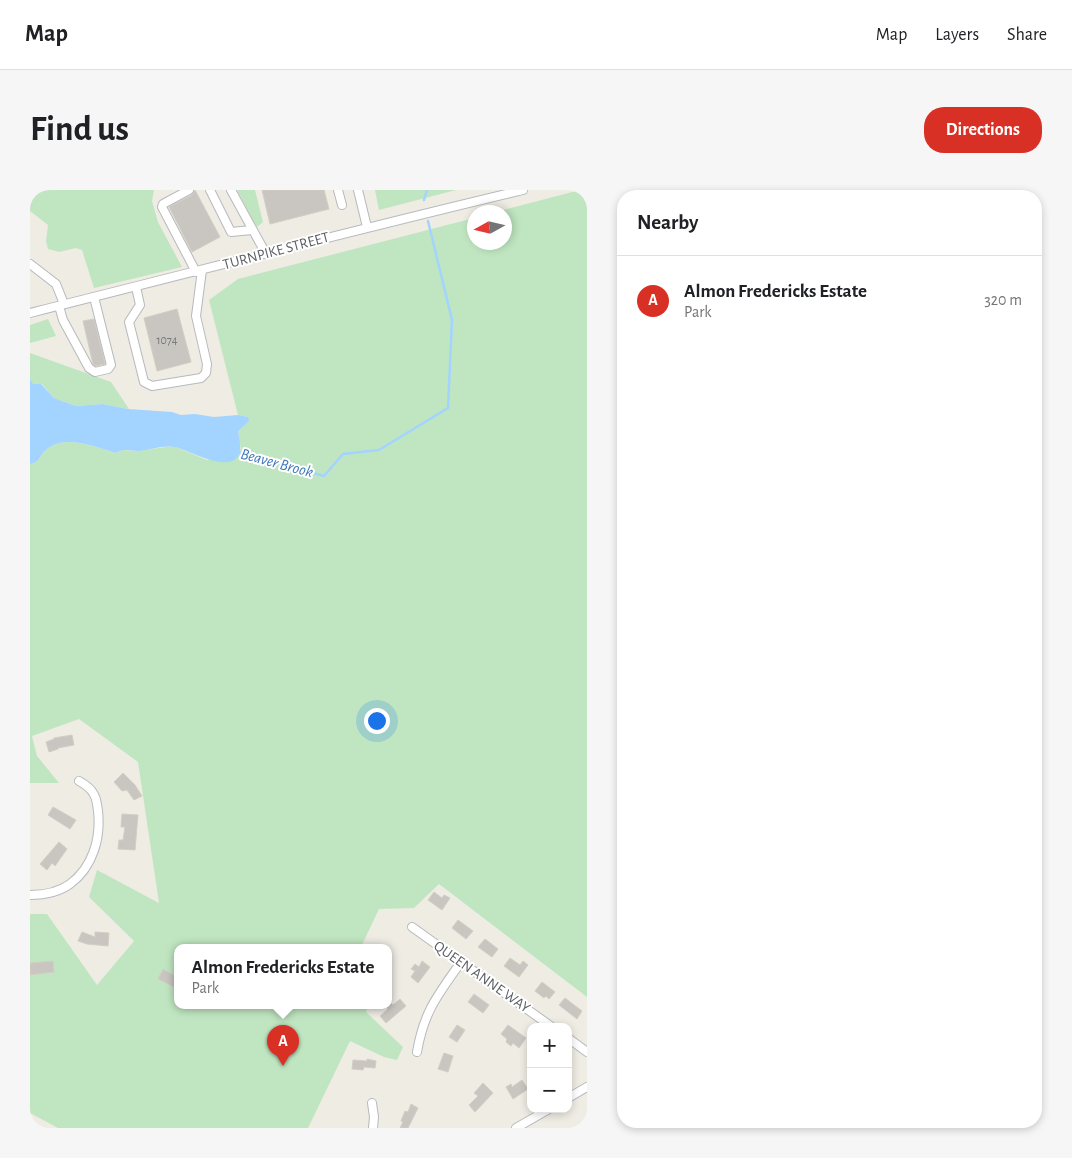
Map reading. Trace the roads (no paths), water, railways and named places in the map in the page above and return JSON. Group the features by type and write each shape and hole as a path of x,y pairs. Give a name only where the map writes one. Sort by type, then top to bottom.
{"street":[{"path":"136,287 140,305 129,322 144,382 152,386 201,378 206,373 207,364 196,316 199,271 162,207 163,204 189,190"},
{"path":"210,190 231,232 252,230"},
{"path":"231,190 266,254"},
{"path":"338,190 342,205"},
{"path":"358,190 367,227"},
{"name":"TURNPIKE STREET","path":"30,313 367,227 523,190"},
{"path":"30,264 56,284 62,305 63,320 89,368 95,372 108,370 111,365 94,297"},
{"path":"30,895 54,892 69,885 81,874 93,852 98,824 95,796 90,787 79,781"},
{"name":"QUEEN ANNE WAY","path":"412,927 546,1023"},
{"path":"417,1052 429,1009 461,962"},
{"path":"572,1041 587,1052"},
{"path":"572,1096 587,1087"},
{"path":"372,1103 373,1128"},
{"path":"516,1128 542,1113"}],"water":[{"path":"30,379 33,384 41,384 54,398 76,406 103,404 128,409 172,412 181,415 195,414 214,417 238,415 248,417 249,421 238,431 240,450 237,458 230,462 210,460 174,447 139,451 124,450 116,453 81,443 63,442 44,451 36,462 30,464"}],"waterway":[{"name":"Beaver Brook","path":"424,200 427,190"},
{"name":"Beaver Brook","path":"238,452 324,476 343,454 379,450 448,408 452,320 428,221"}],"place":[{"name":"Almon Fredericks Estate","path":"283,1066"}]}
